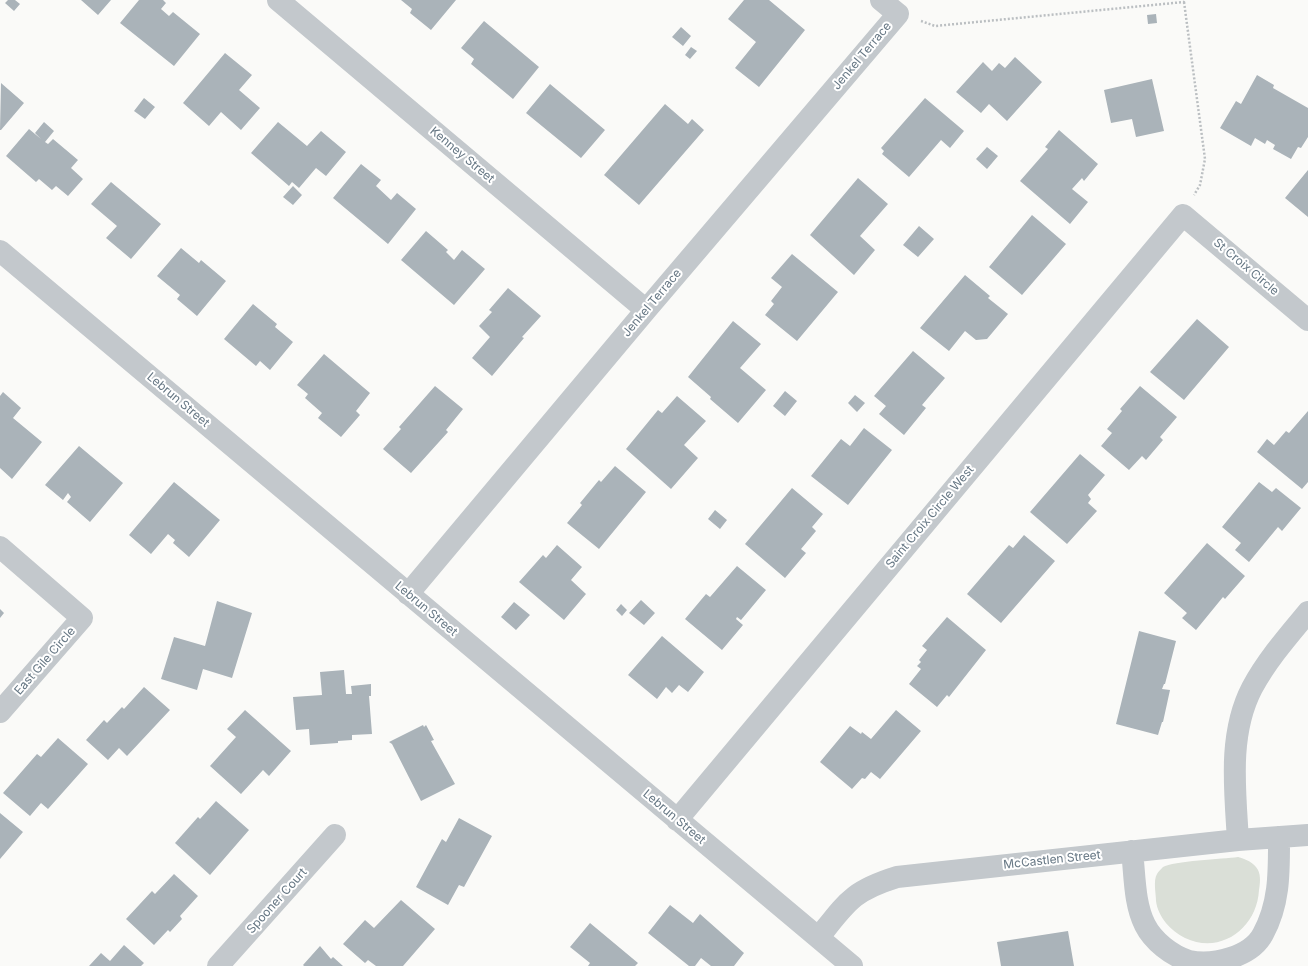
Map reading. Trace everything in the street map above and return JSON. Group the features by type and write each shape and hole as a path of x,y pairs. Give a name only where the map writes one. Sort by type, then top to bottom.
{"street":[{"name":"Kenney Street","path":"278,0 646,310"},
{"path":"881,0 898,14"},
{"name":"Jenkel Terrace","path":"408,594 646,310 898,14"},
{"name":"St Croix Circle","path":"1183,214 1308,320"},
{"name":"Saint Croix Circle West","path":"677,820 1183,214"},
{"name":"Lebrun Street","path":"0,251 852,966"},
{"name":"East Gile Circle","path":"0,547 82,618 0,712"},
{"path":"1238,840 1235,762 1238,733 1243,712 1252,689 1263,670 1308,612"},
{"name":"Spooner Court","path":"218,966 335,835"},
{"name":"McCastlen Street","path":"819,937 848,900 862,890 897,877 1238,840 1308,835"},
{"path":"1132,851 1138,909 1155,940 1171,952 1189,962 1210,963 1231,959 1251,950 1263,936 1277,899 1279,882 1279,837"}],"path":[{"path":"898,14 935,26 1185,1 1205,159 1200,184 1183,214"}],"shaded area":[{"path":"1238,857 1252,863 1258,870 1260,877 1257,904 1252,916 1244,926 1235,935 1224,940 1211,943 1198,942 1185,938 1175,932 1162,918 1157,907 1155,880 1161,869 1168,865 1177,863"}],"building":[{"path":"8,0 15,0 20,4 14,11 5,3"},
{"path":"81,0 111,0 98,15"},
{"path":"139,0 163,0 166,3 161,9 169,16 173,12 200,34 174,66 120,23"},
{"path":"401,0 456,0 431,30 410,13 412,9"},
{"path":"744,0 769,0 805,30 759,87 735,68 756,42 728,19"},
{"path":"1156,14 1157,23 1148,24 1147,15"},
{"path":"484,21 539,67 513,99 471,64 474,59 461,48"},
{"path":"681,27 691,36 683,46 672,37"},
{"path":"691,47 697,51 690,59 685,55"},
{"path":"225,53 252,75 239,90 260,108 241,130 221,112 209,126 183,103"},
{"path":"1015,57 1042,82 1007,121 989,104 981,113 956,92 983,62 992,71 999,63 1005,68"},
{"path":"1257,75 1274,85 1273,88 1308,108 1308,137 1301,148 1298,147 1291,159 1273,149 1275,145 1267,140 1265,144 1255,138 1251,146 1220,128 1236,101 1241,104"},
{"path":"1152,79 1164,131 1136,137 1132,119 1111,123 1104,90"},
{"path":"1,83 24,103 0,130"},
{"path":"550,84 605,130 581,158 526,113"},
{"path":"144,98 155,107 145,119 134,111"},
{"path":"925,98 964,131 950,148 941,140 909,177 882,154 884,151 881,148"},
{"path":"665,104 688,124 692,119 704,130 639,205 604,175"},
{"path":"44,122 54,131 45,142 48,144 53,139 78,160 71,168 83,179 68,196 56,186 52,190 39,179 36,182 6,156 29,129 41,139 35,133"},
{"path":"278,122 307,146 321,131 346,152 326,176 316,168 299,188 292,182 289,186 251,153"},
{"path":"1059,130 1098,164 1084,181 1082,178 1072,189 1088,202 1070,224 1020,181 1048,149 1045,147"},
{"path":"987,147 998,156 987,169 976,159"},
{"path":"361,164 381,180 376,186 391,200 397,193 416,209 388,244 333,198"},
{"path":"1308,170 1308,217 1285,198"},
{"path":"858,178 888,204 860,236 875,250 854,275 810,235"},
{"path":"111,182 161,224 131,259 106,238 117,226 91,204"},
{"path":"293,186 302,195 293,205 283,197"},
{"path":"1032,215 1066,244 1022,295 989,267"},
{"path":"919,226 934,239 918,257 903,245"},
{"path":"426,231 448,250 446,252 454,260 462,250 485,269 454,305 401,260"},
{"path":"181,248 199,263 201,260 226,281 197,316 177,299 180,295 157,276"},
{"path":"792,254 838,292 797,341 765,315 774,304 771,301 782,287 771,278"},
{"path":"965,275 990,296 988,298 1008,314 987,339 976,340 965,331 949,351 920,328"},
{"path":"508,288 541,316 522,337 524,338 492,376 472,358 490,337 479,326 492,312 489,310"},
{"path":"253,304 277,324 275,327 293,342 270,370 260,361 256,366 224,339"},
{"path":"1197,319 1229,347 1184,400 1150,372"},
{"path":"733,321 761,344 740,368 766,390 738,423 710,399 711,397 688,377"},
{"path":"913,351 945,378 922,405 926,408 904,435 879,414 886,406 874,396"},
{"path":"324,354 370,393 356,411 360,415 341,437 318,418 322,413 305,398 308,394 297,385"},
{"path":"435,386 463,409 446,430 448,432 411,473 383,449 401,429 399,427"},
{"path":"1140,386 1177,417 1160,437 1163,440 1146,460 1142,456 1129,470 1101,446 1112,433 1107,429 1122,411 1120,409"},
{"path":"785,391 797,401 785,416 773,406"},
{"path":"3,392 21,408 13,418 42,442 12,479 0,468 0,396"},
{"path":"855,395 865,403 857,412 848,403"},
{"path":"677,396 706,421 684,445 698,458 671,489 626,449 658,410 662,413"},
{"path":"1308,411 1308,482 1302,489 1257,452 1267,439 1274,445 1286,431 1289,433"},
{"path":"864,428 892,450 848,505 811,476 841,439 850,446"},
{"path":"79,446 123,483 90,522 67,502 71,497 68,493 63,500 45,485"},
{"path":"1080,454 1105,475 1088,495 1091,499 1088,503 1097,511 1067,544 1030,512"},
{"path":"615,466 646,492 599,549 567,523 582,505 580,503 599,480 601,482"},
{"path":"174,482 220,520 189,557 173,543 175,540 168,534 151,554 129,535"},
{"path":"1259,482 1272,492 1276,488 1301,508 1282,531 1278,527 1249,562 1235,550 1241,543 1222,527"},
{"path":"792,488 823,514 812,527 816,531 801,549 806,553 785,578 745,544"},
{"path":"715,510 727,520 720,529 708,519"},
{"path":"1024,535 1055,561 1001,623 967,594 1009,545 1013,548"},
{"path":"1207,543 1245,576 1225,599 1223,597 1196,630 1182,618 1187,613 1164,593"},
{"path":"557,545 582,567 571,580 586,594 564,620 519,582 543,555 546,558"},
{"path":"737,566 766,590 741,620 737,617 736,619 743,625 722,650 685,619 706,594 710,597"},
{"path":"641,600 655,613 644,625 629,613"},
{"path":"217,601 252,613 232,678 203,669 197,690 161,679 174,637 205,646"},
{"path":"514,602 530,615 516,630 501,617"},
{"path":"621,604 627,610 622,616 616,610"},
{"path":"0,609 4,613 0,618"},
{"path":"947,617 986,650 949,697 947,695 937,707 909,684 921,669 917,666 921,662 919,660 927,650 922,646"},
{"path":"1139,631 1176,641 1165,684 1162,689 1170,690 1163,722 1158,735 1116,724"},
{"path":"662,636 704,672 688,692 679,685 672,693 666,687 657,699 628,675"},
{"path":"344,670 346,694 352,694 351,686 371,684 371,696 369,696 372,734 352,735 352,740 338,741 338,743 310,745 309,729 296,730 293,697 322,695 320,672"},
{"path":"144,687 170,710 127,756 119,748 108,760 86,740 104,720 107,723 122,707 124,709"},
{"path":"245,710 291,751 269,776 263,770 241,794 210,766 236,737 227,729"},
{"path":"896,710 921,731 880,779 871,772 865,779 862,778 852,789 820,762 850,726 861,734 862,732 871,739"},
{"path":"423,725 424,727 426,725 434,740 431,741 455,784 421,801 392,744 389,742"},
{"path":"58,738 88,764 48,809 41,803 30,816 3,793 37,754 41,757"},
{"path":"216,801 249,830 210,875 175,843 198,817 200,819"},
{"path":"0,813 23,832 0,859"},
{"path":"459,818 492,836 464,887 459,885 448,905 416,887 442,839 446,842"},
{"path":"174,874 198,896 180,916 182,919 170,932 168,930 154,945 126,919 152,891 155,894"},
{"path":"401,900 435,929 403,966 376,966 368,960 365,963 343,944 365,920 374,928"},
{"path":"670,905 693,923 700,914 744,953 734,966 711,966 701,958 695,966 689,966 648,933"},
{"path":"590,923 638,963 635,966 588,966 590,963 570,947"},
{"path":"1068,931 1074,966 1001,966 997,942"},
{"path":"124,945 144,963 141,966 89,966 101,953 110,961"},
{"path":"320,946 331,959 333,957 343,966 304,966 303,965"}]}
